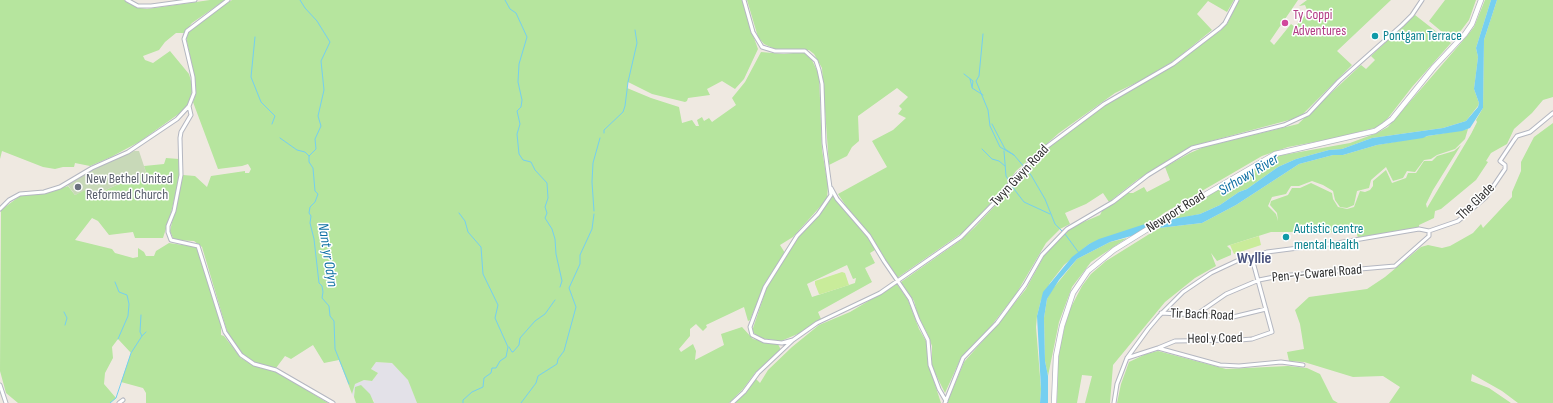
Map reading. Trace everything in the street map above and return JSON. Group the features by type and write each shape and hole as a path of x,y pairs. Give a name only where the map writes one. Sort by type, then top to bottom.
{"main road":[{"name":"Newport Road","path":"1054,403 1058,342 1073,293 1088,271 1127,242 1245,170 1275,154 1362,135 1375,131 1384,126 1392,119 1434,67 1466,34 1472,24 1481,0"}],"street":[{"path":"127,0 138,6 151,6 195,0"},
{"path":"0,209 9,200 20,194 44,192 56,189 92,168 128,152 166,128 177,119 189,106 194,93 194,85 185,34 189,27 228,0"},
{"path":"744,0 753,32 762,47 775,51 805,51 816,61 822,84 824,143 831,194 826,204 797,236 765,287 750,327 752,335 764,341 782,343 793,340"},
{"name":"Twyn Gwyn Road","path":"793,340 817,323 857,305 897,281 961,238 1000,198 1015,177 1060,135 1109,100 1174,64 1225,23 1236,0"},
{"path":"945,402 963,358 997,323 1025,285 1045,251 1067,229 1103,208 1148,176 1192,148 1284,125 1308,114 1339,81 1402,25 1412,15 1422,0"},
{"path":"189,106 191,115 181,132 180,181 168,226 168,232 171,240 198,246 225,332 241,355 254,364 276,370 333,403"},
{"name":"The Glade","path":"1429,231 1458,221 1486,197 1494,188 1505,169 1505,165 1500,160 1517,136 1530,132 1553,113"},
{"path":"831,187 837,199 870,236 897,281 910,299 919,324 928,340 930,365 945,402"},
{"path":"1253,262 1257,256 1267,252 1337,243 1419,229 1429,231"},
{"name":"Pen-y-Cwarel Road","path":"1197,314 1226,294 1259,280 1279,276 1395,266 1429,236 1429,231"},
{"path":"1114,403 1121,371 1126,358 1161,313 1183,292 1211,273 1243,258 1253,262 1266,309"},
{"name":"Tir Bach Road","path":"1161,313 1232,317 1266,309"},
{"name":"Heol y Coed","path":"1126,358 1180,340 1240,340 1272,332 1266,309"},
{"path":"732,403 744,392 758,373 793,340"},
{"path":"782,343 784,350"},
{"path":"1158,348 1220,364 1239,366 1281,362 1303,365"},
{"path":"0,385 6,403"},
{"path":"119,403 123,400"}],"shaded area":[{"path":"376,362 392,363 408,379 417,403 374,403 374,400 354,391 354,397 352,394 355,384 364,380 372,381 378,373 371,369"}],"green space":[{"path":"0,0 124,0 140,8 147,9 210,0 225,0 192,23 184,33 176,33 165,42 159,50 143,56 145,60 153,63 170,51 189,74 193,88 187,106 180,113 139,142 111,157 90,166 75,163 74,167 55,169 43,167 2,151 0,159"},
{"path":"232,0 743,0 750,27 758,49 744,79 735,89 722,81 707,89 710,95 688,98 685,102 652,94 628,82 627,88 679,107 682,123 692,120 696,126 699,126 697,120 702,117 704,121 709,118 712,122 736,105 732,98 745,82 761,52 784,54 803,52 812,60 819,75 822,150 828,186 827,199 793,237 780,245 785,253 765,283 750,320 748,321 744,307 706,325 707,327 703,331 696,324 690,329 690,336 679,349 681,352 693,344 696,351 695,360 724,345 721,334 742,327 753,339 778,344 781,350 755,373 743,389 729,403 417,403 408,380 392,363 376,362 371,369 378,373 372,381 364,380 355,384 352,394 339,360 324,363 313,345 291,359 285,356 276,368 258,364 249,359 237,349 227,331 202,247 194,241 174,240 170,231 183,175 195,176 207,187 211,176 245,171 245,173 249,173 251,169 248,164 218,169 193,102 196,93 195,79 186,36 191,28"},
{"path":"747,0 1234,0 1227,12 1208,1 1197,14 1212,30 1175,60 1146,78 1115,93 1059,133 1016,171 993,203 962,233 897,278 868,232 838,194 887,167 872,141 893,130 906,118 898,114 902,109 899,106 908,97 897,88 858,116 859,141 852,147 847,156 829,165 822,68 814,54 809,50 777,50 764,44 758,37"},
{"path":"1239,0 1298,0 1270,41 1274,45 1291,24 1295,27 1308,12 1305,5 1299,6 1307,0 1391,0 1337,51 1352,65 1303,114 1293,119 1192,146 1137,180 1109,202 1103,193 1086,204 1065,213 1070,224 1060,229 1046,243 1016,294 981,339 960,360 945,393 932,367 932,346 927,333 918,316 914,301 901,282 961,240 1006,194 1026,168 1054,142 1110,101 1181,61 1192,50 1220,31 1227,24"},
{"path":"1445,0 1476,0 1469,20 1453,41 1429,21"},
{"path":"1485,0 1491,0 1476,48 1478,57 1474,89 1479,103 1466,121 1443,128 1372,138 1342,149 1329,150 1296,159 1278,167 1247,189 1239,192 1220,205 1200,214 1172,220 1199,201 1253,168 1277,156 1350,143 1377,133 1388,127 1474,27"},
{"path":"1497,0 1553,0 1553,97 1543,100 1532,113 1514,129 1507,144 1491,153 1486,161 1488,162 1476,180 1441,209 1435,211 1434,218 1419,225 1419,227 1358,238 1357,234 1328,232 1271,232 1227,246 1231,250 1231,255 1217,261 1211,253 1216,266 1195,278 1165,302 1113,365 1110,403 1085,403 1092,376 1082,375 1077,403 1057,403 1060,347 1068,313 1082,286 1091,274 1106,261 1159,228 1202,223 1236,205 1299,164 1333,155 1343,155 1377,145 1468,129 1465,139 1455,149 1437,155 1431,159 1424,160 1415,172 1407,171 1403,178 1393,181 1386,167 1371,180 1369,188 1357,191 1354,205 1347,208 1340,207 1335,200 1333,191 1312,181 1299,186 1291,186 1286,194 1272,197 1268,206 1276,214 1278,221 1277,213 1270,205 1271,201 1288,195 1292,188 1300,188 1311,183 1332,193 1333,199 1338,207 1347,209 1354,207 1360,191 1365,192 1370,190 1373,186 1373,181 1386,170 1392,183 1406,178 1408,173 1416,173 1424,161 1432,161 1437,156 1454,151 1461,145 1433,190 1426,204 1427,208 1471,134 1477,122 1476,120 1483,108 1484,40"},
{"path":"1415,15 1451,43 1412,87 1388,118 1378,127 1336,138 1288,147 1262,156 1164,213 1150,224 1089,244 1064,265 1050,283 1041,300 1036,327 1041,389 1040,403 947,403 964,362 1026,289 1045,254 1064,233 1074,226 1100,215 1103,209 1128,193 1133,193 1144,187 1147,192 1170,180 1165,167 1190,153 1204,147 1298,124 1361,65 1366,69 1375,60 1371,56"},
{"path":"1553,123 1553,403 1518,403 1502,391 1472,374 1471,381 1489,388 1511,403 1389,403 1400,387 1383,376 1353,377 1304,362 1289,361 1287,352 1304,349 1300,324 1295,310 1309,297 1367,289 1385,277 1421,247 1428,245 1442,248 1450,246 1473,233 1481,224 1483,228 1512,197 1512,192 1521,171 1521,162 1534,137"},
{"path":"134,151 139,151 146,172 92,196 88,189 75,195 67,184 90,171"},
{"path":"166,158 179,159 179,179 163,238 135,238 133,232 109,235 98,221 92,218 75,240 112,249 115,253 133,258 138,257 138,248 144,252 146,256 154,256 156,251 169,243 197,247 221,324 221,335 224,336 241,358 251,364 279,373 328,403 146,403 146,393 143,388 121,382 131,353 118,339 112,347 113,358 105,373 104,384 116,398 110,403 18,403 6,393 0,371 1,210 20,196 47,193 68,186 75,195 88,188 92,196 146,172 144,166 164,164"},
{"path":"833,196 868,237 875,250 870,253 875,263 865,268 872,282 818,312 821,319 800,333 781,341 759,338 752,331 768,284 800,235 823,210","holes":["847,265 853,279 856,278 855,283 812,297 807,284"]},
{"path":"1259,236 1261,245 1234,254 1230,245"},
{"path":"1127,238 1091,262 1072,287 1059,322 1048,376 1045,361 1044,318 1047,299 1051,291 1077,259 1110,242"},
{"path":"842,272 845,273 849,285 819,294 815,281"},
{"path":"897,284 908,300 919,329 926,341 929,366 941,403 734,403 756,379 760,383 768,370 792,347 819,325 850,312"},
{"path":"1158,351 1226,369 1288,366 1307,368 1320,374 1333,400 1338,403 1117,403 1121,384 1129,362 1146,354"},
{"path":"361,385 370,394 374,403 356,403 354,397 355,387"}],"water":[{"path":"1491,0 1497,0 1484,40 1483,108 1470,128 1462,131 1377,145 1343,155 1333,155 1299,164 1236,205 1202,223 1159,228 1110,242 1077,259 1059,280 1047,299 1044,318 1045,361 1048,376 1048,403 1040,403 1041,389 1037,316 1043,292 1072,257 1089,244 1099,239 1145,224 1200,214 1220,205 1239,192 1247,189 1278,167 1296,159 1329,150 1342,149 1372,138 1443,128 1466,121 1478,107 1479,103 1474,89 1478,57 1476,48"}],"waterway":[{"name":"Nant yr Odyn","path":"300,0 317,21 330,42 321,61 324,90 318,116 321,126 315,139 316,149 309,156 309,162 313,168 315,191 318,194 315,202 310,207 309,213 311,216 310,223 314,239 319,283 322,286 323,292 322,298 329,306 330,316 334,321 335,349 349,384"},
{"path":"505,0 510,9 516,13 527,37 519,64 518,82 522,100 521,107 517,111 520,124 517,134 519,154 523,160 531,162 535,170 547,183 548,198 545,207 547,213 545,218 552,229 555,239 556,254 562,281 560,287"},
{"path":"604,133 604,130 623,112 625,106 628,82 637,43 635,30"},
{"path":"983,34 979,76 976,81 988,110 990,126 1000,147 1014,155 1031,175 1045,199 1055,224 1062,231"},
{"path":"255,37 251,77 261,102 275,116 272,124"},
{"path":"964,74 973,81 972,88 983,95"},
{"path":"970,79 972,87"},
{"path":"992,124 1005,149 1014,155"},
{"path":"280,138 297,150 305,152 309,156"},
{"path":"594,211 592,182 593,163 600,138"},
{"path":"982,149 992,159 999,161 1005,166"},
{"path":"1004,151 1006,176 1014,189 1024,202 1050,214"},
{"path":"459,213 465,221 468,232 481,247 483,274 498,305 495,318 508,347 506,357 500,361 496,368 492,368 491,373 484,378 483,387 472,392 463,400 463,403"},
{"path":"521,403 536,383 538,376 557,364 558,359 564,351 576,307 569,288 580,264 580,255 592,229 594,214"},
{"path":"1065,234 1079,253"},
{"path":"115,282 119,292 127,295 129,304 128,316 118,339"},
{"path":"509,347 513,352 519,345 520,338 535,321 545,314 555,300"},
{"path":"64,312 67,318 65,325"},
{"path":"110,403 116,398 131,353 142,336 140,332 141,315"},
{"path":"142,336 146,332"}],"place":[{"name":"Ty Coppi Adventures","path":"1285,23"},
{"name":"Pontgam Terrace","path":"1375,36"},
{"name":"New Bethel United Reformed Church","path":"78,187"},
{"name":"Autistic centre mental health","path":"1286,237"}],"district":[{"name":"Wyllie","path":"1254,259"}],"water label":[{"name":"Sirhowy River","path":"1249,175"}]}
